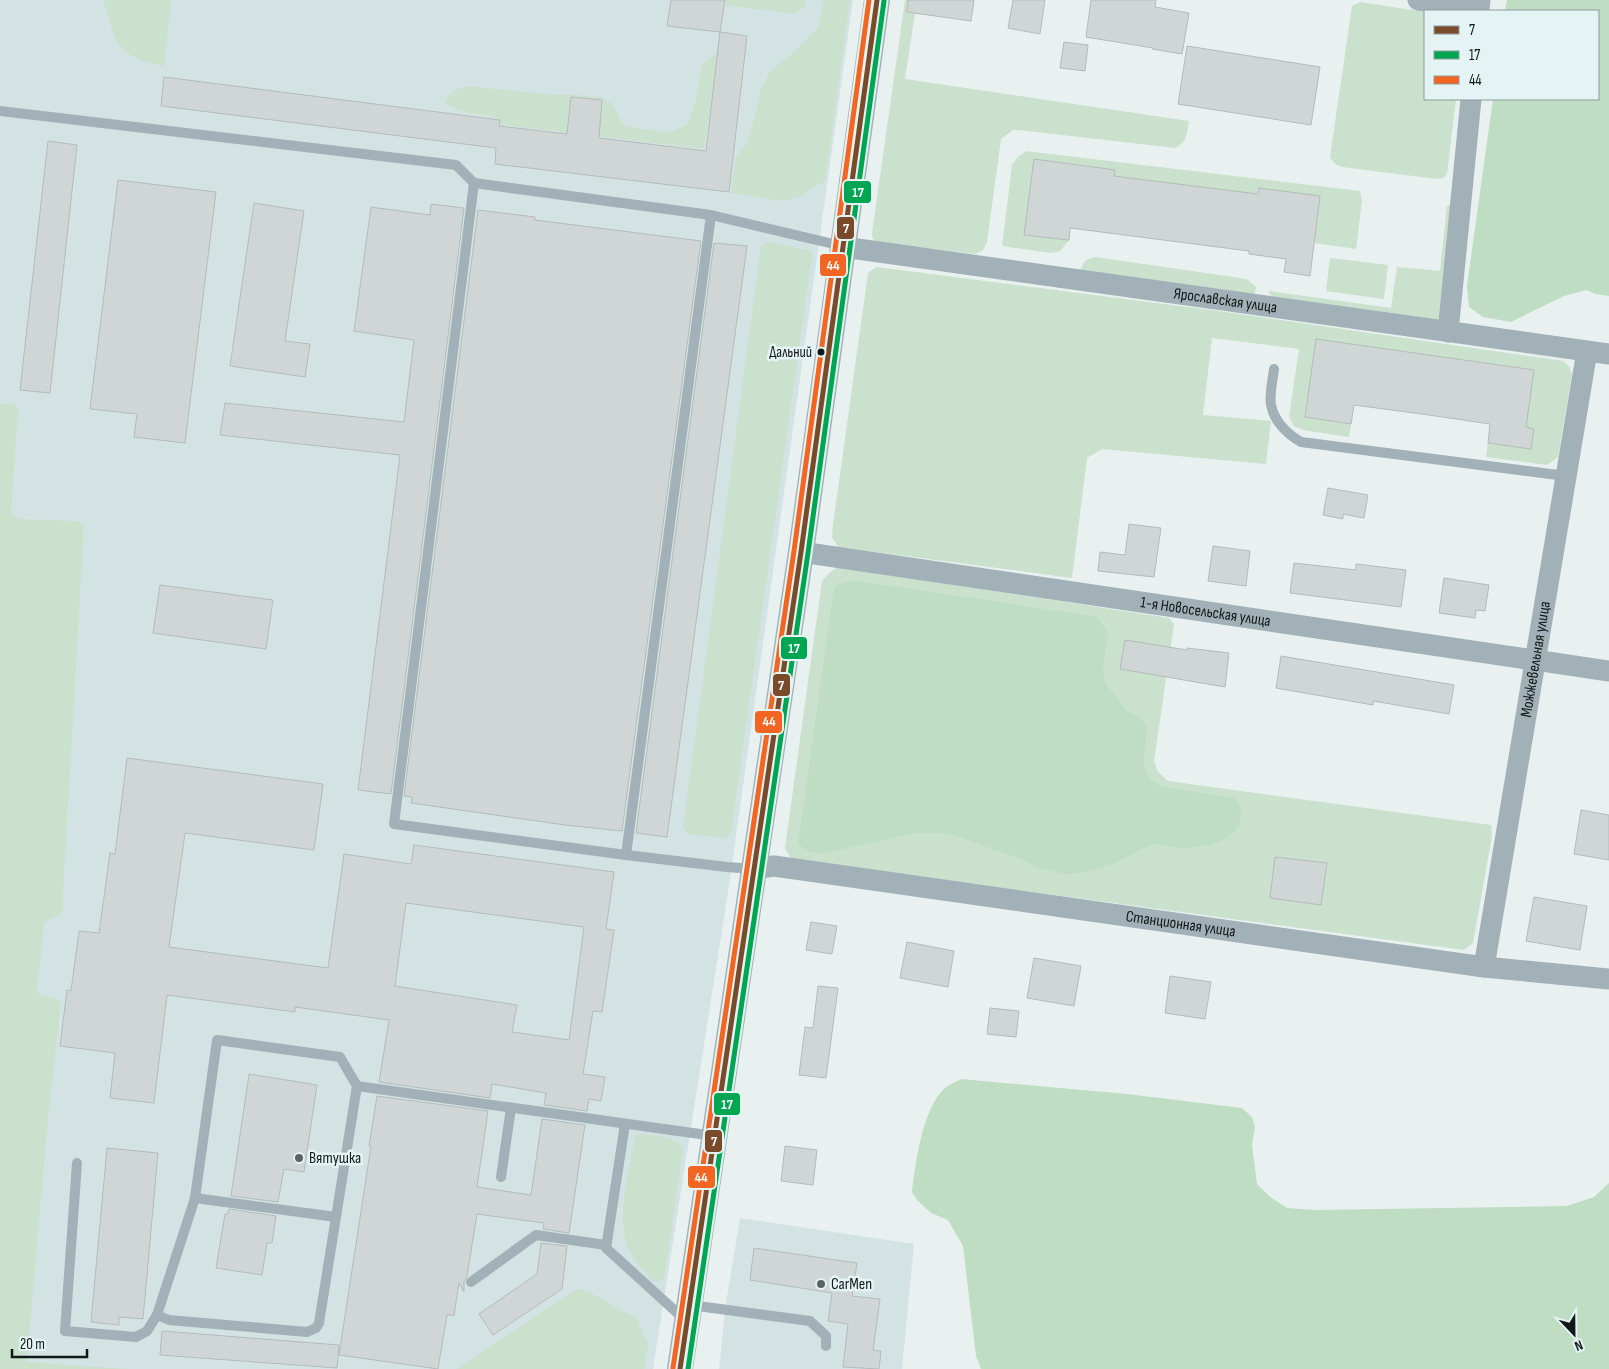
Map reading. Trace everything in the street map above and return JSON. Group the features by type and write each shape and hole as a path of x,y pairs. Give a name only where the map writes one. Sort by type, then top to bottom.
{"street":[{"path":"680,1369 801,552 877,0"},
{"path":"1418,0 1479,7"},
{"path":"1448,332 1471,100"},
{"name":"Ярославская улица","path":"843,247 1609,354"},
{"name":"Можжевельная улица","path":"1484,967 1587,351"},
{"name":"1-я Новосельская улица","path":"801,552 1609,671"},
{"name":"Станционная улица","path":"754,869 774,866 1484,967 1609,980"}],"lane":[{"path":"0,111 456,165 474,183 712,215 843,247"},
{"path":"474,183 394,824 626,855 754,869"},
{"path":"626,855 712,215"},
{"path":"1274,369 1270,404 1278,421 1290,435 1301,442 1566,476"},
{"path":"77,1163 65,1331 136,1337 147,1331 158,1315 195,1198 217,1040 340,1056 357,1086 320,1323 316,1328 307,1332 169,1320 158,1315"},
{"path":"357,1086 715,1136"},
{"path":"501,1177 511,1108"},
{"path":"625,1124 606,1248 689,1314 810,1322 826,1336 826,1346"},
{"path":"195,1198 336,1217"},
{"path":"471,1282 536,1235 606,1245"}],"shaded area":[{"path":"0,0 853,0 729,886 653,1369 0,1369"},
{"path":"740,1218 914,1244 902,1369 719,1369 726,1303"}],"green space":[{"path":"102,0 171,0 164,66 132,56 120,46 115,39 106,7"},
{"path":"726,0 806,0 805,7 795,14 726,5"},
{"path":"823,0 850,0 825,181 798,197 783,201 731,193 736,157 746,145 755,117 760,91 769,73 796,50 819,26"},
{"path":"905,0 917,0 905,79 1189,121 1184,140 1175,148 1013,130 1001,139 987,242 983,250 975,254 874,242 872,235 873,226"},
{"path":"1507,0 1609,0 1609,296 1586,290 1564,296 1511,322 1483,317 1469,307 1467,286 1493,100 1599,100 1599,10 1505,10"},
{"path":"1360,2 1424,12 1424,100 1456,100 1447,174 1443,178 1437,179 1342,167 1335,164 1330,157 1352,6"},
{"path":"718,53 704,149 496,124 493,116 468,113 445,104 450,95 465,86 604,98 613,104 625,126 669,133 687,125 696,99 702,63"},
{"path":"1026,151 1360,191 1362,200 1356,249 1314,243 1320,196 1259,188 1258,194 1114,176 1114,170 1034,159 1024,235 1069,240 1060,251 1051,253 1002,246 1012,165"},
{"path":"1451,205 1439,318 1432,323 1275,301 1268,291 1391,308 1397,267 1440,271 1447,206"},
{"path":"767,242 812,251 812,256 731,833 726,838 687,834 683,827 761,247"},
{"path":"1095,257 1241,278 1248,280 1256,287 1254,297 1081,271 1085,261"},
{"path":"1330,258 1388,265 1384,299 1326,291"},
{"path":"877,267 1211,310 1563,361 1569,366 1572,374 1558,457 1547,465 1486,457 1488,443 1531,449 1534,429 1526,427 1534,370 1317,339 1305,417 1351,424 1349,437 1303,430 1294,426 1289,417 1299,349 1212,338 1203,415 1271,421 1266,464 1102,449 1087,458 1072,578 838,547 832,537 833,525 868,273"},
{"path":"0,404 14,404 18,410 11,512 18,519 79,521 84,527 62,911 59,916 51,918 44,924 37,990 39,995 57,999 60,1003 60,1010 47,1128 27,1362 126,1369 0,1369"},
{"path":"838,567 1169,618 1174,624 1154,761 1158,772 1168,781 1491,825 1492,836 1473,943 1464,950 795,860 790,857 785,848 822,581"},
{"path":"858,581 1097,617 1108,633 1103,669 1105,683 1126,710 1141,718 1147,727 1143,764 1150,779 1163,787 1235,798 1241,808 1240,825 1225,839 1210,845 1184,848 1154,844 1114,864 1085,872 1065,874 1035,867 1019,858 947,833 915,833 826,853 810,852 798,844 834,588 844,582"},
{"path":"961,1079 1127,1094 1242,1108 1252,1117 1255,1127 1252,1145 1257,1184 1269,1196 1287,1208 1315,1210 1567,1206 1594,1197 1609,1183 1609,1369 981,1369 976,1356 963,1246 948,1220 931,1213 917,1200 912,1192 921,1137 931,1109 944,1089"},
{"path":"639,1134 675,1141 683,1149 665,1274 663,1280 657,1282 652,1281 631,1254 625,1238 623,1225 624,1196 634,1142"},
{"path":"577,1289 588,1291 637,1319 648,1344 644,1369 457,1369"}],"building":[{"path":"671,0 725,0 720,32 667,26"},
{"path":"908,0 974,0 971,21 907,12"},
{"path":"1013,0 1045,0 1040,34 1008,28"},
{"path":"1091,0 1156,0 1155,7 1189,13 1182,54 1086,37"},
{"path":"720,32 747,36 729,192 495,164 496,148 161,106 164,77 500,120 499,126 567,134 571,97 602,100 599,138 706,151"},
{"path":"1064,42 1088,45 1085,71 1060,68"},
{"path":"1187,46 1320,67 1311,125 1178,104"},
{"path":"48,141 77,145 50,393 20,390"},
{"path":"1034,159 1115,170 1114,176 1258,194 1259,188 1320,196 1310,276 1284,272 1286,259 1249,254 1249,251 1070,228 1069,240 1024,235"},
{"path":"118,180 216,192 185,443 134,437 137,414 90,409"},
{"path":"254,203 304,211 285,341 310,344 305,377 230,366"},
{"path":"431,204 464,208 391,794 358,790 400,455 220,435 225,403 404,422 414,340 354,331 371,207 430,215"},
{"path":"478,210 535,217 535,220 701,241 622,831 565,825 411,803 412,797 404,796"},
{"path":"714,243 747,246 667,837 636,833"},
{"path":"1316,339 1534,370 1526,427 1534,429 1531,449 1488,443 1490,424 1422,414 1354,405 1351,424 1305,417"},
{"path":"1328,488 1368,495 1364,518 1343,514 1343,519 1323,515"},
{"path":"1129,524 1161,528 1154,577 1098,571 1100,552 1125,555"},
{"path":"1213,546 1250,551 1246,586 1208,581"},
{"path":"1294,563 1356,570 1356,564 1406,570 1401,607 1290,593"},
{"path":"1444,578 1489,585 1485,611 1476,610 1475,618 1439,613"},
{"path":"160,585 273,600 266,649 153,633"},
{"path":"1125,640 1187,650 1187,648 1229,653 1225,687 1120,669"},
{"path":"1281,656 1454,685 1449,714 1373,701 1373,705 1276,688"},
{"path":"127,758 323,784 314,850 185,833 169,947 328,968 344,854 411,864 414,845 614,872 606,929 614,930 602,1012 593,1011 583,1074 605,1077 601,1101 589,1099 587,1111 544,1105 546,1093 492,1084 490,1098 379,1082 389,1020 295,1007 295,1012 167,995 154,1103 110,1098 115,1053 60,1046 67,990 71,991 79,931 99,933 110,853 115,854","holes":["406,903 584,927 569,1040 512,1032 517,1005 395,986"]},
{"path":"1581,810 1609,815 1609,860 1574,854"},
{"path":"1275,857 1327,863 1321,905 1270,898"},
{"path":"1534,897 1587,906 1580,950 1526,941"},
{"path":"811,922 837,926 832,954 806,950"},
{"path":"907,942 954,951 948,987 900,978"},
{"path":"1034,958 1081,966 1074,1006 1027,998"},
{"path":"1170,976 1211,982 1205,1019 1165,1013"},
{"path":"818,986 838,988 826,1078 799,1075 805,1027 813,1028"},
{"path":"990,1008 1019,1011 1016,1037 987,1034"},
{"path":"249,1074 317,1085 304,1172 284,1169 278,1202 231,1196"},
{"path":"377,1096 488,1111 477,1187 531,1195 542,1119 585,1125 569,1233 543,1229 544,1223 477,1214 467,1276 464,1282 464,1292 459,1283 454,1315 447,1315 438,1369 339,1355"},
{"path":"785,1146 817,1150 813,1185 781,1181"},
{"path":"107,1148 158,1153 143,1319 119,1317 119,1325 91,1322"},
{"path":"229,1209 276,1216 272,1243 267,1243 262,1275 216,1268 225,1214 228,1214"},
{"path":"541,1243 567,1246 562,1289 493,1335 479,1314 537,1274"},
{"path":"754,1248 857,1263 852,1296 880,1299 873,1350 881,1351 879,1369 843,1367 848,1324 828,1321 832,1293 750,1280"},
{"path":"162,1331 339,1345 337,1368 160,1355"}],"transit line":[{"name":"44","path":"673,1368 794,551 869,0"},
{"name":"7","path":"680,1369 801,552 877,0"},
{"name":"17","path":"688,1369 808,553 884,1"}],"place":[{"name":"Дальний","path":"821,352"},
{"name":"Вятушка","path":"299,1158"},
{"name":"CarMen","path":"821,1284"}]}
